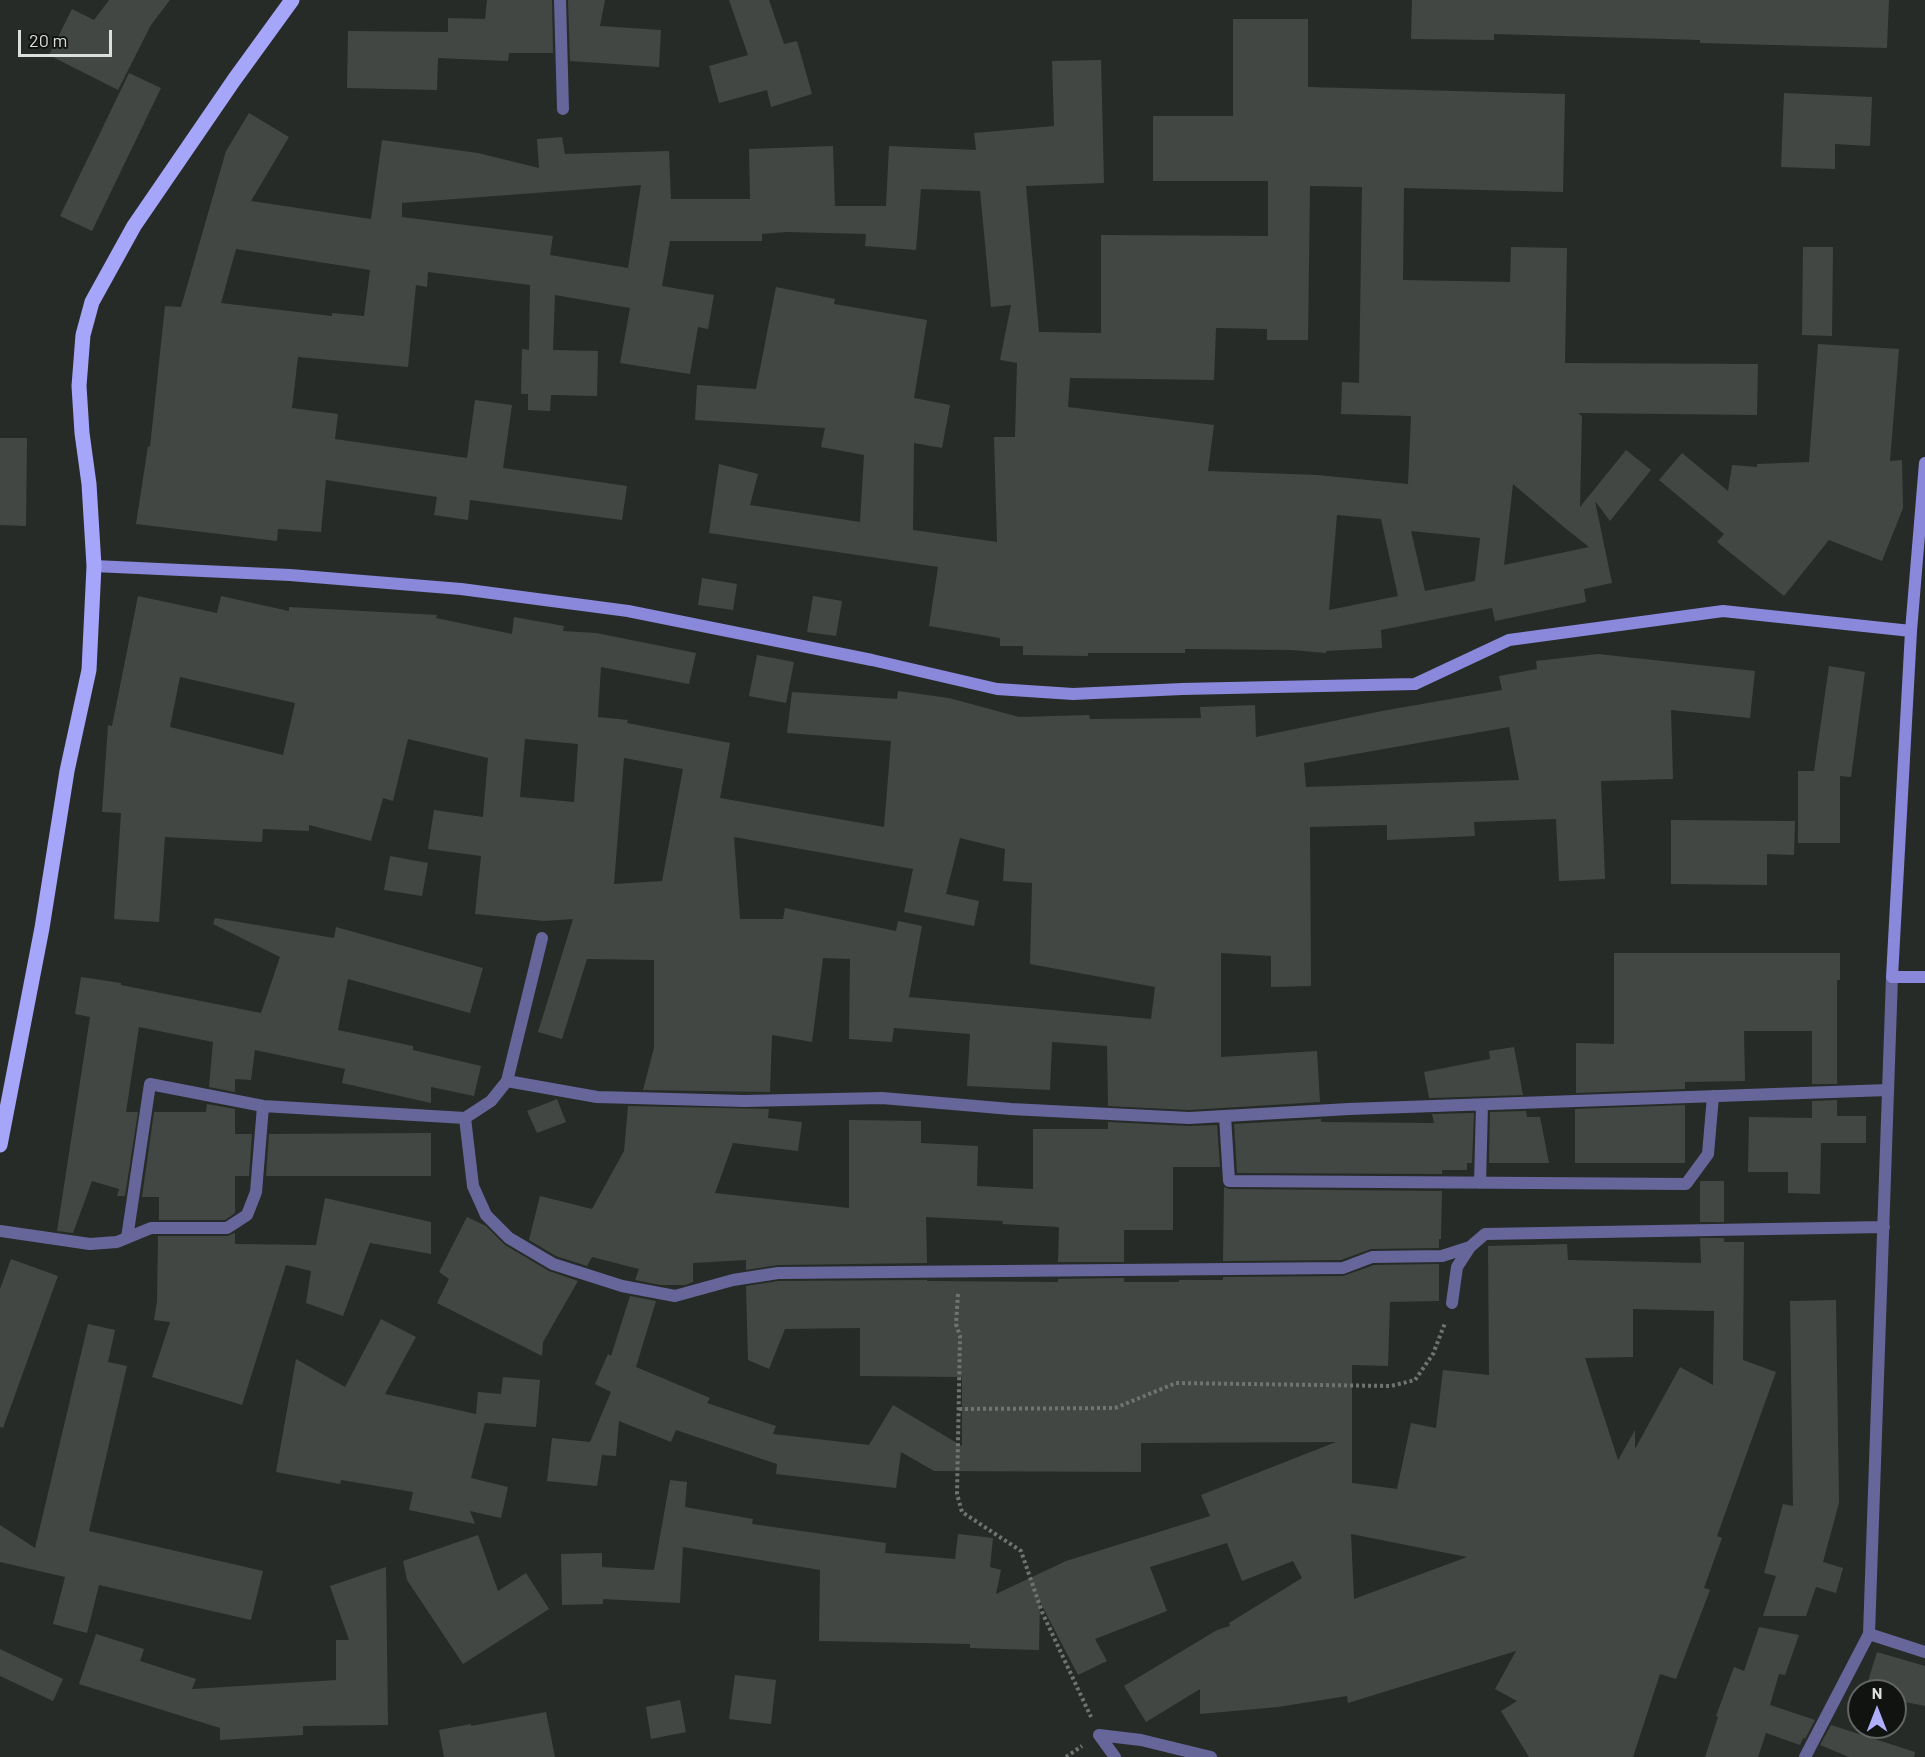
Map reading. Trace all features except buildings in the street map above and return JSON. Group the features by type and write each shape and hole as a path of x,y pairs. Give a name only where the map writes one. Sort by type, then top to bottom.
{"main road":[{"path":"0,1145 88,670 94,566 79,386 83,335 92,302 134,226 292,0"}],"street":[{"path":"560,0 563,109"},
{"path":"1805,1757 1869,1634 1892,976 1911,631 1925,463"},
{"path":"94,566 302,576 461,590 617,610 872,660 998,689 1073,694 1182,689 1415,684 1509,640 1723,610 1911,631"},
{"path":"127,1238 150,1084 262,1106 465,1118 491,1101 507,1081 542,938"},
{"path":"1892,976 1925,977"},
{"path":"507,1081 597,1097 744,1101 882,1098 1011,1109 1189,1118 1482,1104 1888,1090"},
{"path":"1225,1116 1229,1181 1686,1184 1708,1154 1713,1096"},
{"path":"1480,1183 1482,1104"},
{"path":"0,1231 90,1244 117,1242 151,1228 228,1228 247,1215 256,1192 262,1106"},
{"path":"465,1118 473,1186 486,1215 509,1238 553,1264 622,1286 675,1296 733,1280 778,1272 1343,1268 1372,1257 1442,1256 1470,1247"},
{"path":"1452,1303 1457,1267 1470,1247 1485,1234 1884,1227"},
{"path":"1869,1634 1925,1652"},
{"path":"1099,1735 1115,1757"},
{"path":"1099,1735 1141,1740 1211,1757"}],"path":[{"path":"959,1272 956,1324 960,1336 957,1494 962,1512 1021,1551 1042,1612 1099,1735"},
{"path":"959,1409 1115,1408 1176,1383 1391,1386 1415,1380 1433,1354 1452,1303"}]}
